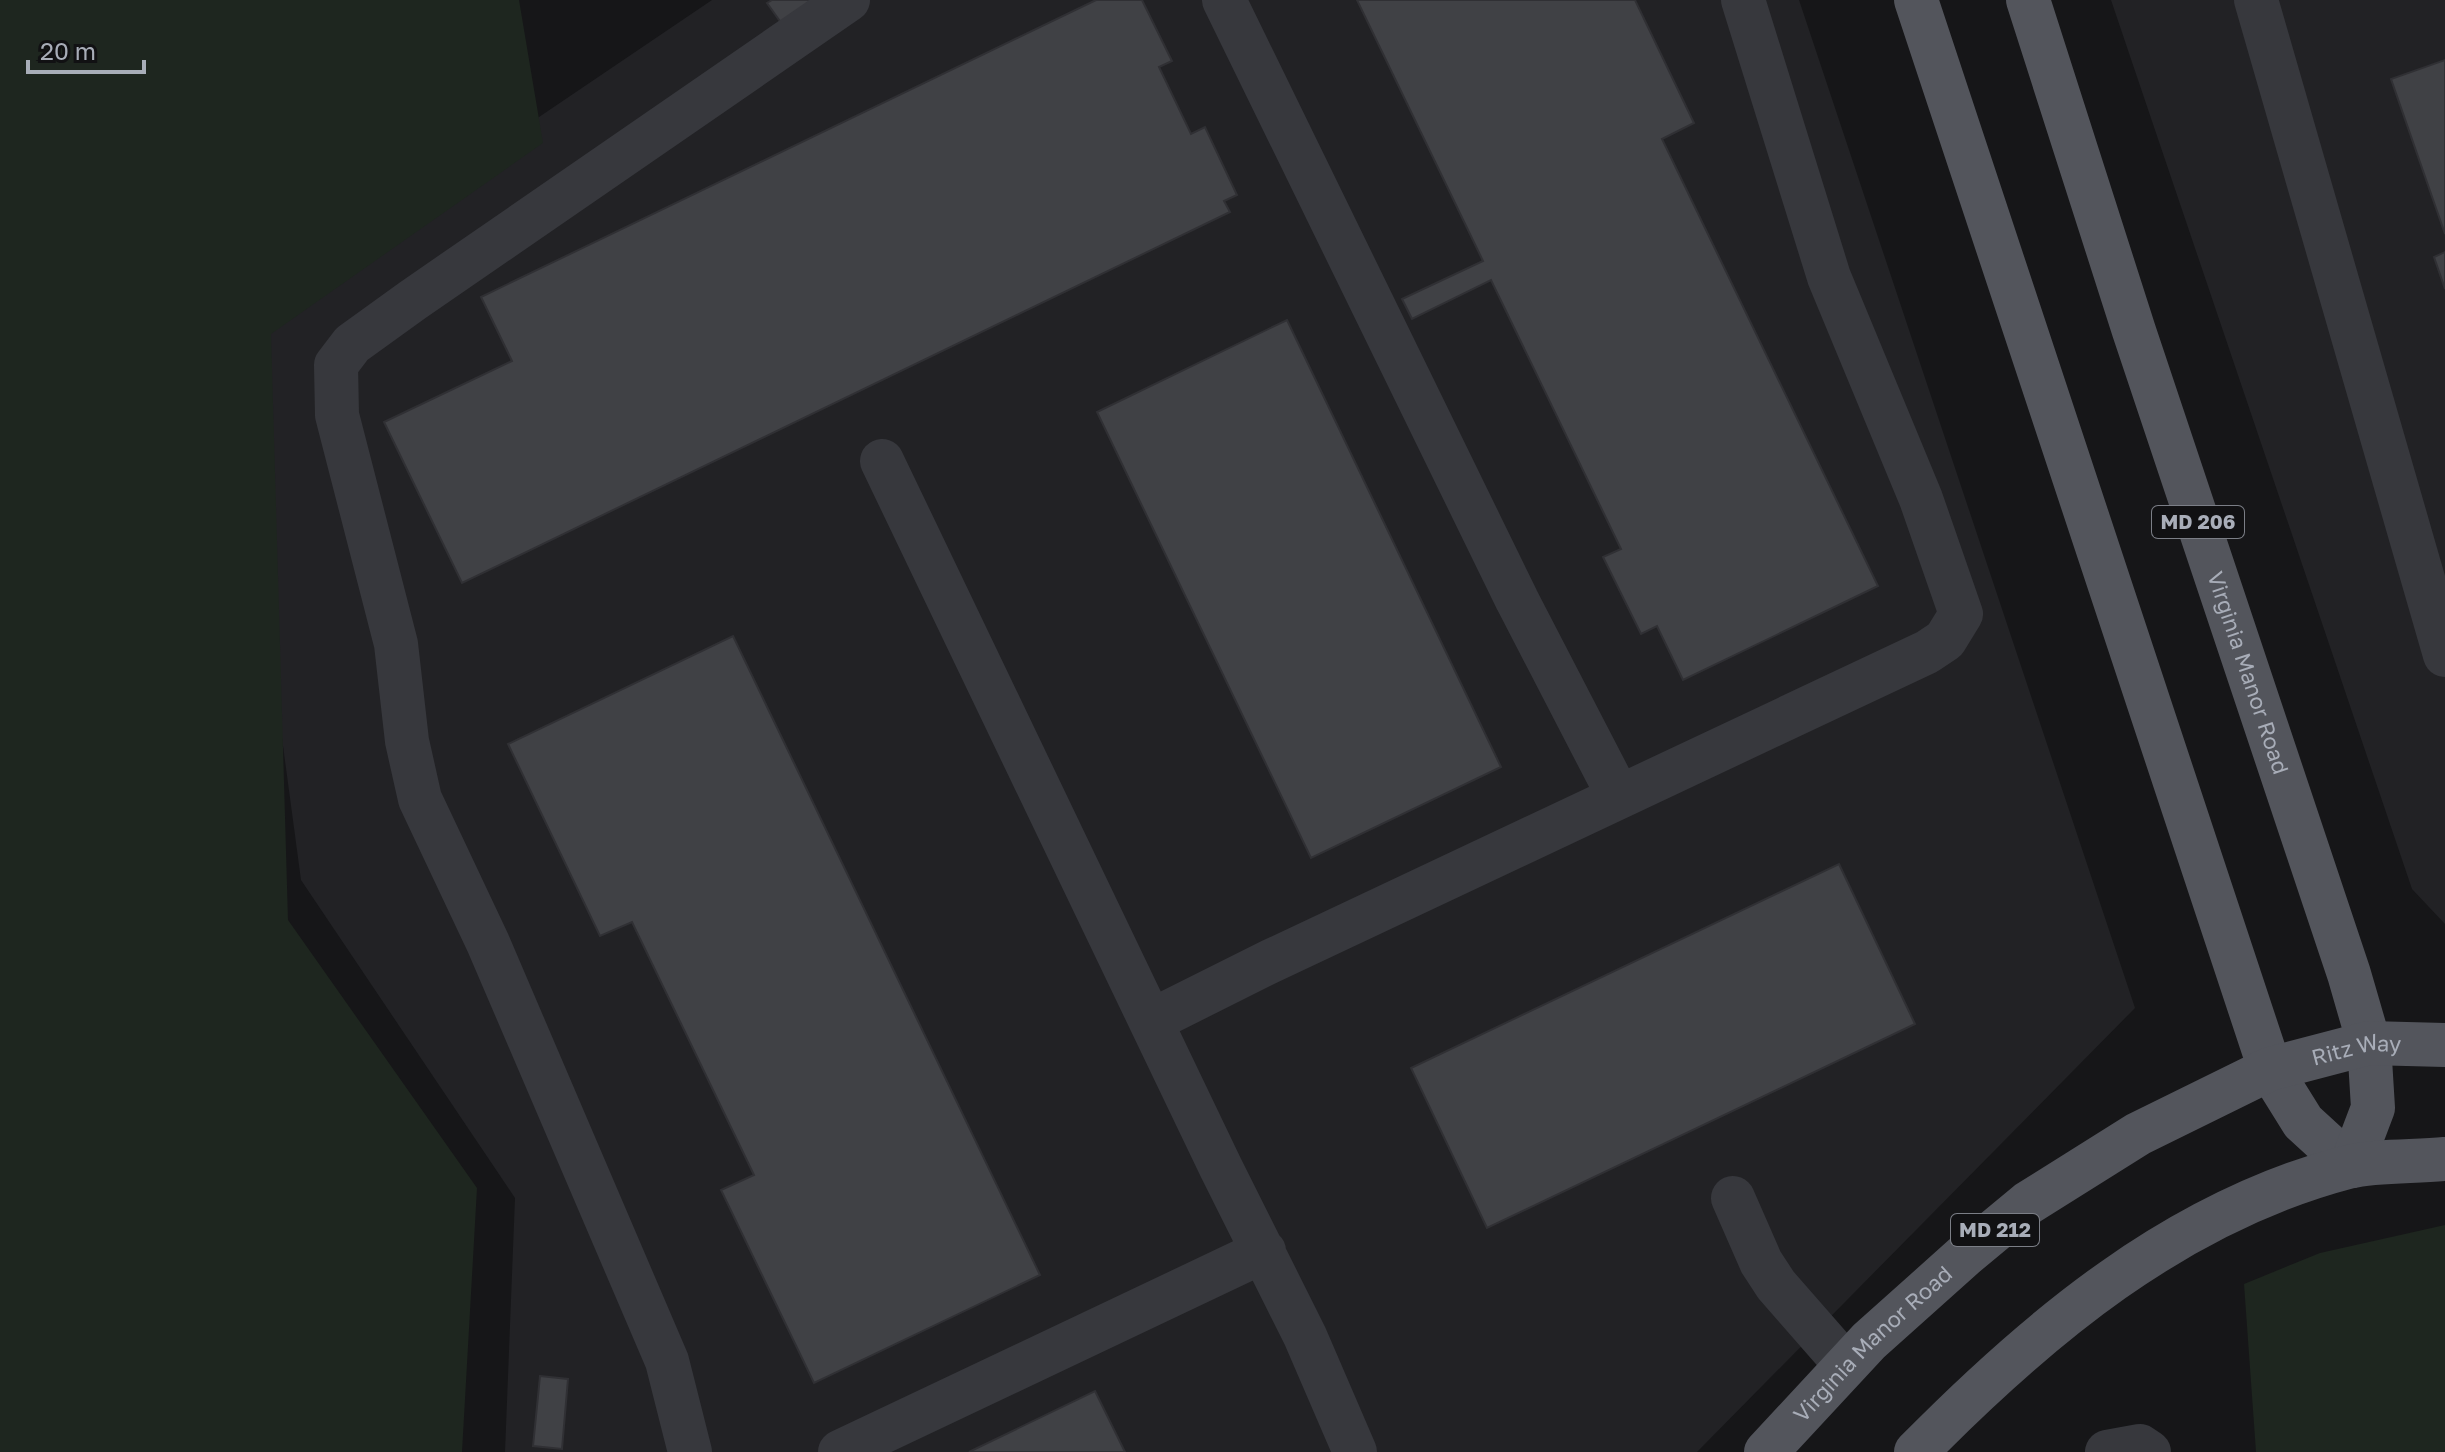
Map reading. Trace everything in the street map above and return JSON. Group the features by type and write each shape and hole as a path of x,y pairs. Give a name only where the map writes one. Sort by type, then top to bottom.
{"main road":[{"path":"1916,0 2270,1069 2303,1122 2351,1166"},
{"name":"Virginia Manor Road","path":"2028,0 2134,331 2349,974 2369,1043 2373,1108 2351,1166"},
{"name":"Ritz Way","path":"2270,1069 2369,1043 2445,1045"},
{"name":"Virginia Manor Road","path":"1766,1452 1869,1341 2028,1203 2138,1134 2270,1069"},
{"path":"1916,1452 1973,1394 2069,1312 2148,1256 2222,1213 2351,1166 2445,1159"}],"street":[{"path":"690,1452 667,1361 488,943 420,799 407,741 396,644 337,415 336,365 352,344 413,300 848,0"},
{"path":"1224,0 1517,600 1619,797"},
{"path":"1151,1021 1271,961 1927,652 1945,640 1961,614 1921,499 1829,277 1743,0"},
{"path":"2256,0 2433,564 2445,655"},
{"path":"882,461 1264,1251 1355,1452"},
{"path":"1733,1198 1761,1262 1776,1285 1846,1365"},
{"path":"840,1452 1264,1251"},
{"path":"2107,1452 2140,1446 2149,1452"}],"shaded area":[{"path":"0,0 519,0 543,143 271,334 288,920 477,1188 462,1452 0,1452"},
{"path":"712,0 1799,0 2135,1008 1697,1452 505,1452 515,1198 301,880 227,328"},
{"path":"2111,0 2445,0 2445,924 2412,889"},
{"path":"2445,1225 2445,1452 2256,1452 2244,1284 2320,1253"}],"building":[{"path":"772,0 829,0 787,31 767,3"},
{"path":"1096,0 1142,0 1172,61 1159,67 1191,134 1205,127 1237,195 1224,201 1230,212 462,583 384,422 512,361 481,297"},
{"path":"1357,0 1635,0 1694,123 1662,139 1878,586 1683,680 1657,626 1641,634 1603,557 1621,549 1491,280 1412,319 1402,299 1483,261"},
{"path":"2445,60 2445,234 2391,79"},
{"path":"2445,252 2445,289 2434,257"},
{"path":"1287,320 1501,767 1311,858 1097,412"},
{"path":"733,636 1040,1275 814,1383 721,1190 754,1175 632,922 600,936 508,744"},
{"path":"1839,864 1915,1024 1487,1228 1411,1068"},
{"path":"540,1376 568,1379 562,1449 533,1446"},
{"path":"1095,1391 1125,1452 969,1452"}]}
